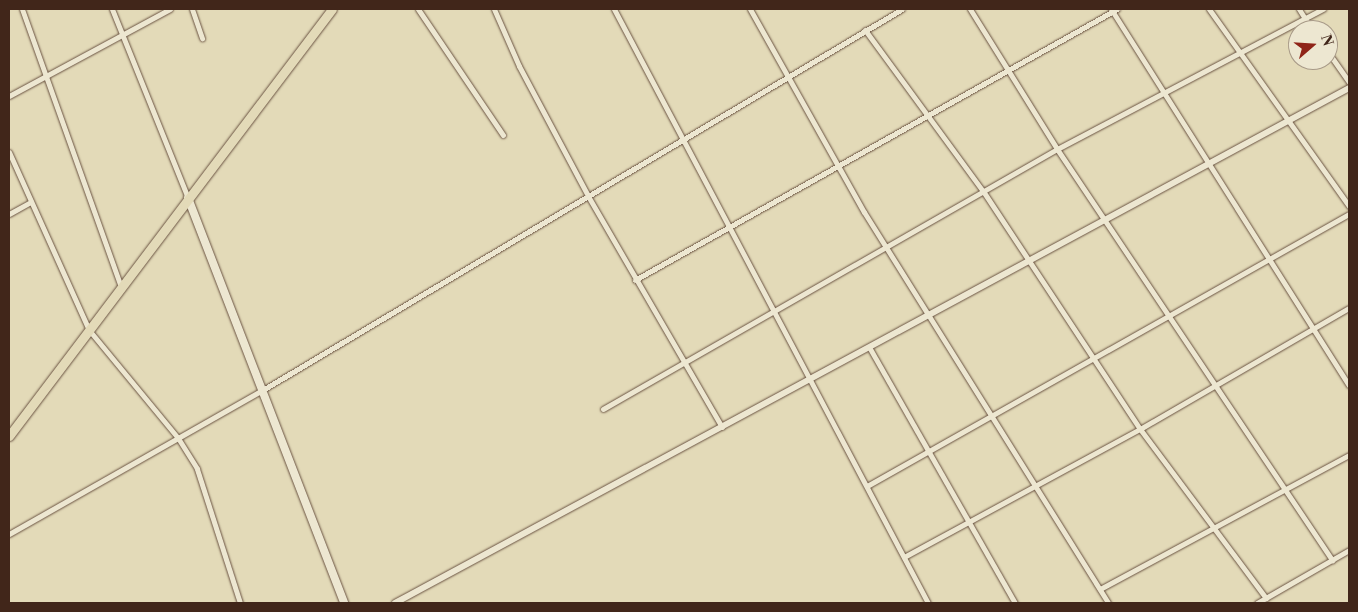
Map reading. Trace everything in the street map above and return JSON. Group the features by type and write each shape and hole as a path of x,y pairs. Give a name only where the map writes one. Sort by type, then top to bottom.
{"highway":[{"path":"9,436 332,9"}],"main road":[{"path":"188,198 344,603"}],"street":[{"path":"22,9 121,287"},
{"path":"112,9 188,198"},
{"path":"9,96 170,9"},
{"path":"192,9 202,38"},
{"path":"418,9 503,135"},
{"path":"494,9 518,66 588,196 683,364 722,427"},
{"path":"614,9 776,309 928,603"},
{"path":"750,9 838,165 927,316 990,419 1108,603"},
{"path":"9,534 261,391 902,9"},
{"path":"970,9 1010,69 1058,149 1106,219 1170,319 1218,385 1287,488 1332,560"},
{"path":"1209,9 1349,206"},
{"path":"1298,9 1304,19"},
{"path":"603,409 982,191 1323,9"},
{"path":"635,280 730,225 926,118 1113,10 1267,260 1349,385"},
{"path":"865,30 926,118 982,191 1028,262 1096,359 1140,429 1266,598"},
{"path":"1338,66 1349,82"},
{"path":"395,603 1349,88"},
{"path":"9,152 89,330 178,438 203,486 240,603"},
{"path":"9,214 31,202"},
{"path":"867,486 1170,319 1267,260 1349,214"},
{"path":"904,557 967,523 1032,484 1140,429 1218,385 1312,327 1349,308"},
{"path":"869,347 930,450 967,523 1016,603"},
{"path":"1100,589 1214,530 1349,455"},
{"path":"1257,603 1349,550"}]}
